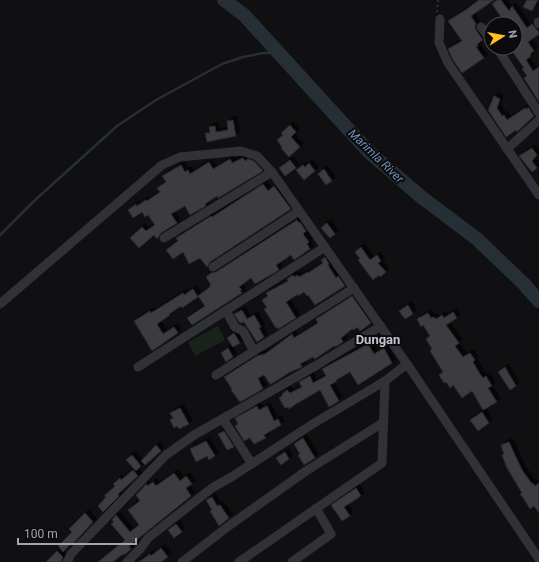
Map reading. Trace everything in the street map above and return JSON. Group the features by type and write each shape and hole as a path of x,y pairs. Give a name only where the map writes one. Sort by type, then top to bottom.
{"street":[{"path":"440,19 439,42 448,64 539,195"},
{"path":"502,56 539,113"},
{"path":"507,149 539,120"},
{"path":"0,304 162,165 180,157 241,151 257,156 272,172 381,326 539,559"},
{"path":"164,238 272,172"},
{"path":"213,267 299,211"},
{"path":"138,367 325,247"},
{"path":"216,375 354,288"},
{"path":"226,311 235,327 244,333 254,351"},
{"path":"67,562 71,554 166,455 194,435 381,326"},
{"path":"127,562 141,548 148,538 212,488 385,381 407,364"},
{"path":"239,562 382,463 385,381"},
{"path":"223,419 252,464"},
{"path":"182,562 230,525 306,471 384,422"},
{"path":"292,562 331,534 316,508"}],"path":[{"path":"438,0 437,13 440,19"}],"shaded area":[{"path":"218,326 225,340 195,356 188,342"}],"building":[{"path":"479,0 494,0 471,16 476,24 476,30 483,40 477,44 478,46 476,47 484,58 462,73 453,60 448,49 462,41 448,21"},
{"path":"497,0 501,0 509,11 512,6 519,16 500,16 492,4"},
{"path":"527,0 538,0 532,11 523,7"},
{"path":"523,22 527,28 532,24 539,32 539,34 528,42 534,51 526,60 533,71 539,67 539,102 524,78 527,76 522,69 524,68 516,56 523,56"},
{"path":"494,96 500,99 497,108 502,116 504,115 507,120 525,108 528,109 528,107 534,116 517,132 516,130 506,137 488,110"},
{"path":"233,120 236,136 207,142 205,133 210,133 209,127 215,126 216,132 228,130 227,121"},
{"path":"290,125 296,132 291,137 300,147 289,157 281,148 282,147 277,140 283,135 281,133"},
{"path":"532,148 537,155 532,161 537,168 532,172 519,156"},
{"path":"243,158 245,161 248,159 254,161 263,171 218,198 217,196 205,204 206,206 190,215 185,206 171,214 177,223 161,233 157,239 154,235 139,248 130,238 142,227 146,231 155,225 148,215 145,217 142,212 133,218 128,210 136,204 137,206 146,200 147,201 160,192 157,188 166,182 162,176 181,165 185,172 188,170 190,174 209,162 213,169 230,159 232,163"},
{"path":"290,160 296,168 285,176 279,168"},
{"path":"309,163 315,171 304,180 296,170 303,165 305,167"},
{"path":"324,169 332,181 326,185 318,174"},
{"path":"263,184 268,191 274,186 291,209 210,262 207,267 200,258 189,264 183,252 173,259 166,250 178,241 176,238"},
{"path":"297,220 306,231 303,234 309,242 307,244 310,249 294,260 291,255 276,265 279,270 255,284 251,278 239,287 242,290 240,291 242,293 192,325 187,318 205,306 198,296 211,285 206,277"},
{"path":"327,223 335,234 330,238 321,228"},
{"path":"361,247 370,260 377,255 381,261 378,263 386,272 380,277 379,275 373,280 358,260 360,259 355,252"},
{"path":"325,257 336,278 338,276 345,286 315,305 304,292 298,296 298,294 286,302 296,318 278,329 277,327 276,328 264,309 267,308 262,300 268,296 266,293 288,281 287,279 293,275 294,277 298,275 299,277 308,273 323,263 321,260"},
{"path":"193,289 198,297 182,308 181,306 157,324 163,334 174,327 178,333 152,351 134,321 150,311 151,313 183,293 184,295"},
{"path":"352,296 371,323 360,331 357,327 354,330 352,329 341,338 343,342 335,347 334,346 315,359 313,357 300,364 302,367 290,372 273,383 270,384 264,375 258,378 263,389 240,402 224,377 257,356 265,354 292,334 294,338 318,323 316,319"},
{"path":"408,305 413,314 405,319 399,311"},
{"path":"242,310 247,319 254,315 261,327 259,328 264,337 257,342 244,322 239,322 234,314"},
{"path":"453,312 457,318 446,325 459,343 455,346 463,357 470,353 475,360 473,362 480,374 483,378 486,376 492,386 488,388 497,402 483,410 472,391 462,398 453,385 450,388 446,382 444,383 439,375 443,372 430,351 432,349 426,339 430,336 423,325 421,327 417,319 428,313 431,318 434,317 436,319 442,315 444,318"},
{"path":"234,333 240,343 233,347 227,338"},
{"path":"368,344 374,354 384,348 392,363 358,385 350,372 336,380 337,381 330,385 339,401 329,407 320,390 289,409 288,407 285,408 279,398 287,390 290,393 302,387 299,382 310,376 313,383 326,376 322,369"},
{"path":"228,348 233,357 226,362 221,353"},
{"path":"505,367 516,386 510,390 498,372"},
{"path":"257,406 259,410 267,406 274,421 278,419 281,425 264,435 266,438 254,444 250,438 244,441 235,426 238,424 235,418"},
{"path":"180,408 189,424 179,429 177,426 174,428 170,420 173,418 170,413"},
{"path":"482,412 489,423 478,431 470,420"},
{"path":"224,431 234,447 227,450 218,434"},
{"path":"303,438 315,458 304,465 294,444"},
{"path":"206,441 215,456 209,460 207,456 196,462 190,449"},
{"path":"509,442 522,470 532,484 533,483 535,486 539,483 539,513 534,506 530,509 520,494 522,493 507,468 502,455 504,454 501,445"},
{"path":"156,445 161,451 145,465 141,461"},
{"path":"285,452 289,459 281,465 276,458"},
{"path":"132,455 141,466 136,471 126,460"},
{"path":"133,470 138,476 118,494 119,496 103,512 98,506 106,497 104,496 115,486 113,484 120,478 121,480"},
{"path":"174,473 180,481 186,476 192,484 186,488 191,496 129,546 131,549 124,555 123,554 113,562 98,562 125,540 111,524 114,522 112,520 116,515 130,532 139,525 128,510 140,501 136,495 146,484 147,486 153,482 156,486"},
{"path":"356,488 361,496 344,507 350,516 342,521 331,505"},
{"path":"212,497 217,506 220,505 229,518 219,526 210,511 212,510 206,500"},
{"path":"85,513 93,522 72,545 71,544 63,552 58,546 72,532 69,529"},
{"path":"176,524 182,532 174,538 168,530"},
{"path":"161,548 168,557 161,562 139,562 150,554 151,556"},
{"path":"57,551 63,557 61,562 46,562"}],"waterway":[{"name":"Marimla River","path":"224,0 244,15 369,152 420,196 477,239 524,284 539,301"},
{"path":"0,235 34,201 117,126 156,100 222,64 243,57 263,53 279,53"}],"district":[{"name":"Dungan","path":"378,339"}]}
